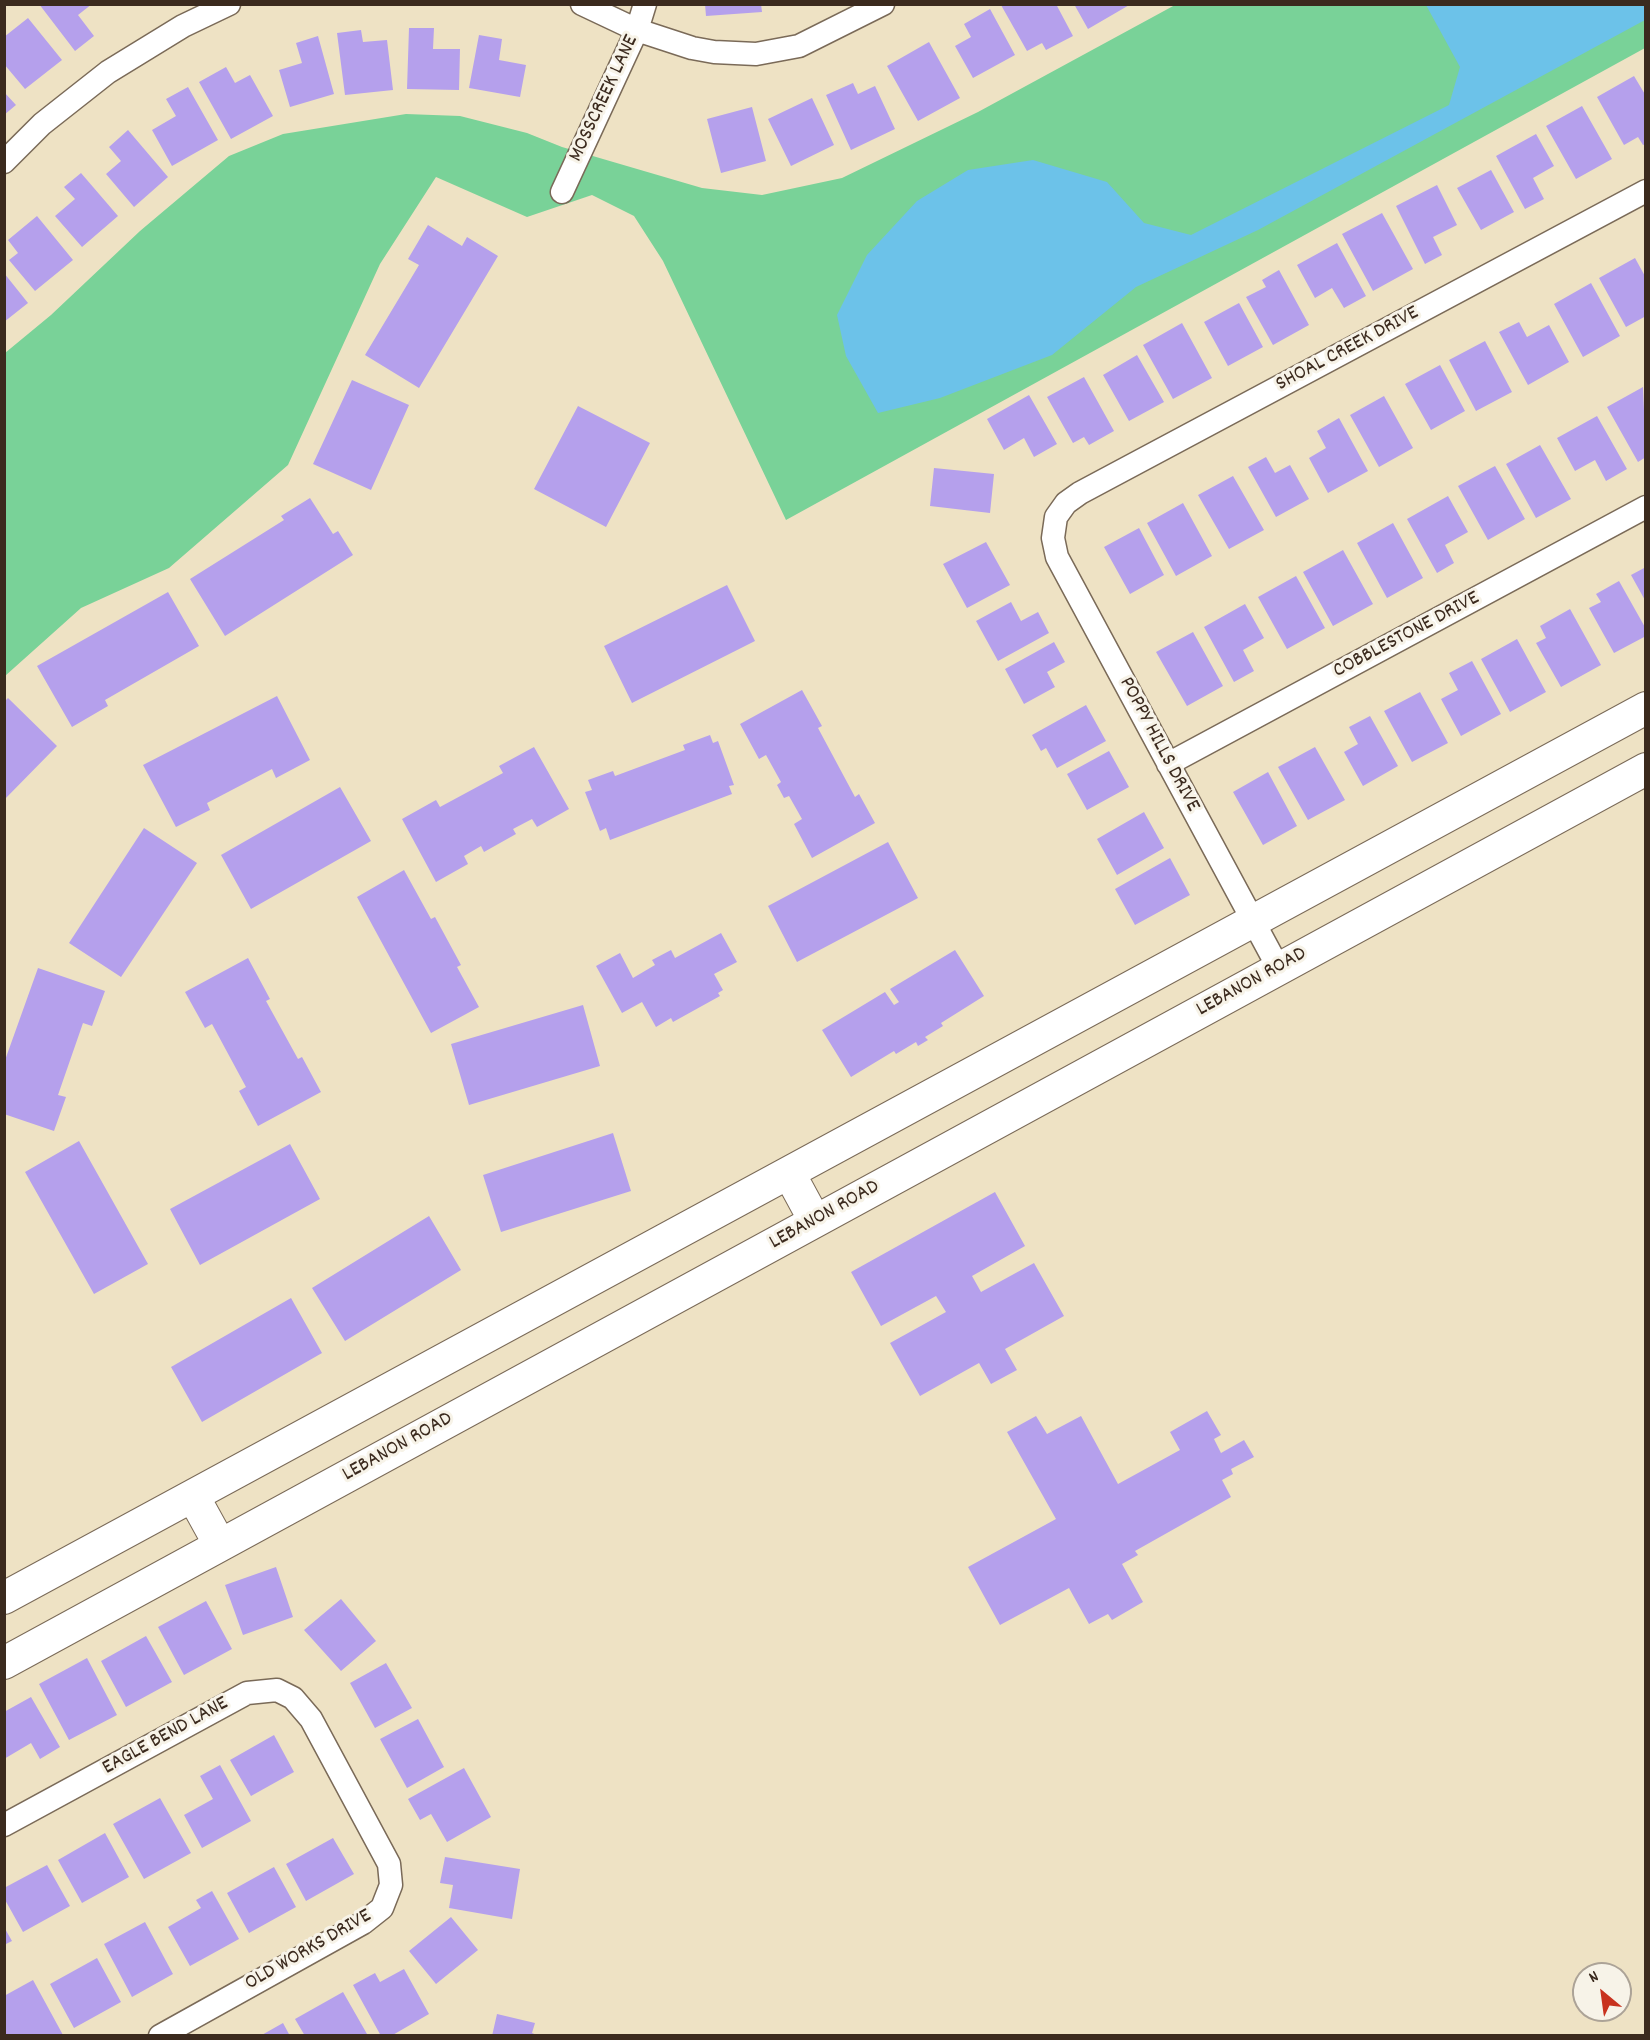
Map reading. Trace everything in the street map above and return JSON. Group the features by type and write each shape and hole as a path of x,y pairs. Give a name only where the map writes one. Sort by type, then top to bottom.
{"main road":[{"path":"4,1598 1646,708"},
{"name":"LEBANON ROAD","path":"4,1663 1646,769"},
{"path":"789,1173 815,1221"},
{"path":"193,1496 220,1545"}],"street":[{"path":"4,162 42,124 108,72 183,26 229,4"},
{"path":"582,4 638,30 692,48 724,53 756,54 814,40 882,4"},
{"name":"MOSSCREEK LANE","path":"562,192 638,30 645,4"},
{"name":"SHOAL CREEK DRIVE","path":"1056,517 1066,503 1080,493 1646,191"},
{"name":"COBBLESTONE DRIVE","path":"1168,764 1646,507"},
{"name":"POPPY HILLS DRIVE","path":"1056,517 1053,538 1057,557 1279,969"},
{"name":"EAGLE BEND LANE","path":"4,1826 247,1693 277,1690 293,1698 319,1733"},
{"name":"OLD WORKS DRIVE","path":"160,2036 363,1923 382,1908 392,1885 390,1864 319,1733"}],"green space":[{"path":"1175,5 1645,5 1645,48 786,520 663,261 634,216 592,195 527,217 436,177 380,264 288,465 169,568 81,608 5,676 5,353 51,315 140,231 229,156 283,134 406,114 460,116 527,133 562,147 702,188 762,195 842,178 978,112"}],"water":[{"path":"1426,5 1645,5 1645,20 1258,230 1136,287 1052,355 940,398 878,413 846,356 837,315 867,255 917,201 968,170 1033,160 1107,182 1144,223 1191,235 1449,105 1460,67"}],"building":[{"path":"39,4 92,4 78,15 94,36 75,51"},
{"path":"705,4 761,4 762,12 706,16"},
{"path":"1056,4 1073,36 1046,50 1042,43 1027,51 1001,5"},
{"path":"1074,4 1131,4 1088,29"},
{"path":"990,9 1015,55 973,78 955,46 971,37 964,24"},
{"path":"28,18 62,60 25,89 4,64 4,37"},
{"path":"409,28 434,28 433,49 460,49 459,90 407,89"},
{"path":"361,30 363,42 387,40 393,90 345,95 337,33"},
{"path":"479,35 502,39 499,60 526,65 520,97 469,88"},
{"path":"318,36 334,94 290,107 279,70 302,63 296,43"},
{"path":"929,42 960,98 918,121 887,66"},
{"path":"226,67 235,83 250,75 273,116 231,139 199,82"},
{"path":"1634,76 1646,96 1646,144 1643,145 1638,137 1624,145 1597,97"},
{"path":"853,83 858,94 875,86 895,129 851,150 826,95"},
{"path":"188,87 218,140 172,166 152,130 176,116 166,99"},
{"path":"4,92 16,105 4,115"},
{"path":"812,98 834,145 791,166 768,119"},
{"path":"1582,106 1612,159 1576,179 1546,126"},
{"path":"752,107 766,161 721,173 707,119"},
{"path":"128,130 168,177 134,207 106,174 121,161 109,147"},
{"path":"1536,134 1554,166 1533,178 1544,199 1525,209 1496,156"},
{"path":"1491,170 1514,212 1481,230 1457,188"},
{"path":"81,173 118,216 82,247 55,216 75,199 64,187"},
{"path":"1437,185 1457,225 1433,237 1442,255 1425,264 1396,206"},
{"path":"1382,213 1413,269 1373,291 1342,234"},
{"path":"37,216 73,260 35,291 9,260 18,253 8,240"},
{"path":"428,225 462,246 467,237 498,256 419,388 365,355 419,265 408,259"},
{"path":"1337,243 1366,296 1344,308 1332,288 1315,298 1297,265"},
{"path":"1635,258 1646,278 1646,316 1626,327 1599,278"},
{"path":"1279,270 1309,325 1273,345 1246,297 1266,287 1262,280"},
{"path":"4,273 28,303 4,322"},
{"path":"1591,283 1620,336 1583,357 1554,304"},
{"path":"1239,303 1263,347 1228,366 1204,322"},
{"path":"1519,322 1527,337 1549,325 1569,362 1528,385 1499,332"},
{"path":"1182,323 1212,378 1173,399 1143,345"},
{"path":"1485,341 1512,392 1476,411 1449,360"},
{"path":"1137,355 1164,402 1129,421 1103,375"},
{"path":"1440,365 1465,411 1431,430 1405,384"},
{"path":"1084,377 1114,431 1089,445 1084,437 1073,443 1047,397"},
{"path":"352,380 409,405 371,490 313,464"},
{"path":"1643,387 1646,457 1638,462 1607,407"},
{"path":"1029,395 1057,444 1034,457 1024,438 1004,450 987,419"},
{"path":"1384,396 1413,448 1379,467 1350,415"},
{"path":"578,406 650,443 606,527 534,489"},
{"path":"1597,416 1627,469 1606,481 1595,460 1575,471 1557,438"},
{"path":"1339,418 1368,471 1328,493 1309,458 1326,448 1317,431"},
{"path":"1540,445 1571,499 1536,518 1506,464"},
{"path":"1266,457 1275,473 1290,465 1309,499 1276,517 1248,467"},
{"path":"1495,466 1525,519 1488,540 1458,486"},
{"path":"934,468 994,474 990,513 930,506"},
{"path":"1233,476 1264,530 1229,549 1198,495"},
{"path":"1448,496 1468,532 1445,545 1454,563 1437,573 1407,519"},
{"path":"310,498 333,534 338,531 353,555 225,636 190,579 284,520 281,516"},
{"path":"1183,503 1212,556 1176,576 1147,523"},
{"path":"1393,523 1423,578 1387,598 1357,543"},
{"path":"1139,528 1164,575 1130,594 1104,547"},
{"path":"986,542 1010,585 967,608 943,564"},
{"path":"1343,550 1373,604 1333,626 1303,572"},
{"path":"1646,567 1646,602 1631,575"},
{"path":"1296,576 1325,628 1287,649 1258,597"},
{"path":"1619,581 1646,629 1646,636 1614,653 1589,608 1601,602 1596,594"},
{"path":"727,585 755,641 632,703 604,646"},
{"path":"168,592 199,646 105,700 108,706 72,727 37,666"},
{"path":"1011,602 1021,621 1038,612 1049,633 998,661 976,621"},
{"path":"1245,604 1264,638 1243,650 1254,671 1234,682 1204,627"},
{"path":"1570,609 1601,665 1561,687 1536,643 1546,638 1540,626"},
{"path":"1193,632 1223,686 1187,706 1156,652"},
{"path":"1517,639 1546,692 1510,712 1481,659"},
{"path":"1054,642 1065,662 1047,672 1055,687 1024,704 1005,669"},
{"path":"1472,661 1501,714 1461,736 1441,699 1458,690 1449,673"},
{"path":"802,690 822,726 818,728 855,797 859,794 875,823 812,858 794,824 802,819 789,796 784,798 777,785 781,782 766,755 759,759 740,724"},
{"path":"1420,692 1448,743 1412,762 1384,711"},
{"path":"277,696 310,760 276,778 272,769 207,803 210,810 176,827 143,765"},
{"path":"8,698 57,746 4,800 4,702"},
{"path":"1086,705 1106,741 1057,768 1046,748 1041,751 1032,735"},
{"path":"1370,716 1398,766 1363,786 1344,752 1358,744 1349,727"},
{"path":"710,735 713,743 718,741 734,785 729,786 732,794 610,840 606,828 600,831 585,792 592,790 588,780 613,771 615,776 685,750 683,745"},
{"path":"534,747 569,809 537,827 532,819 513,829 516,834 484,852 481,846 464,856 468,864 436,882 402,819 436,800 440,807 503,773 499,766"},
{"path":"1315,747 1345,800 1308,820 1278,767"},
{"path":"1109,751 1129,787 1087,810 1067,774"},
{"path":"1268,772 1297,826 1263,845 1233,792"},
{"path":"340,787 371,841 251,909 221,855"},
{"path":"1144,812 1164,848 1117,875 1097,839"},
{"path":"144,828 197,863 121,977 69,943"},
{"path":"888,842 918,898 797,962 768,906"},
{"path":"1170,858 1190,895 1135,925 1115,889"},
{"path":"404,870 431,919 435,917 461,965 457,967 479,1007 431,1033 357,897"},
{"path":"721,933 737,962 714,974 723,990 718,993 720,996 673,1022 671,1018 656,1027 642,1002 622,1013 596,966 620,953 633,978 655,965 652,960 671,950 675,958"},
{"path":"955,950 984,996 941,1023 943,1026 925,1037 928,1040 918,1046 916,1042 896,1054 894,1051 851,1077 822,1030 885,992 894,1005 899,1002 890,989"},
{"path":"248,958 270,999 266,1001 298,1059 302,1057 321,1092 258,1126 239,1091 246,1087 212,1024 205,1028 185,992"},
{"path":"38,968 105,991 92,1026 83,1023 58,1095 66,1097 54,1131 4,1114 4,1063"},
{"path":"583,1005 600,1066 469,1105 451,1044"},
{"path":"613,1133 631,1191 501,1232 483,1175"},
{"path":"79,1141 148,1264 94,1294 25,1172"},
{"path":"290,1144 320,1199 200,1265 170,1209"},
{"path":"995,1192 1025,1246 972,1276 981,1292 1034,1263 1064,1316 1005,1349 1017,1370 991,1384 979,1363 920,1396 890,1343 946,1312 936,1296 881,1326 851,1272"},
{"path":"429,1216 461,1270 345,1341 312,1288"},
{"path":"291,1298 322,1353 202,1422 171,1367"},
{"path":"1207,1411 1221,1435 1214,1439 1221,1453 1244,1440 1254,1457 1231,1469 1233,1474 1222,1480 1231,1497 1135,1551 1138,1555 1122,1564 1143,1602 1112,1620 1108,1614 1089,1624 1069,1588 1000,1625 968,1567 1056,1519 1007,1432 1036,1416 1047,1434 1081,1416 1118,1484 1180,1450 1170,1432"},
{"path":"276,1567 293,1617 243,1635 225,1585"},
{"path":"341,1599 376,1641 341,1671 304,1630"},
{"path":"206,1601 232,1649 184,1675 158,1627"},
{"path":"146,1636 172,1682 126,1707 101,1661"},
{"path":"87,1658 117,1715 69,1740 39,1684"},
{"path":"386,1663 412,1708 375,1728 350,1683"},
{"path":"31,1697 60,1747 40,1759 31,1743 4,1759 4,1712"},
{"path":"418,1719 444,1767 407,1788 380,1739"},
{"path":"274,1735 294,1772 251,1796 230,1760"},
{"path":"220,1765 251,1821 202,1848 184,1815 213,1799 200,1776"},
{"path":"464,1768 491,1817 447,1842 431,1814 420,1820 408,1799"},
{"path":"160,1798 191,1853 144,1879 113,1824"},
{"path":"105,1833 129,1877 82,1903 58,1860"},
{"path":"333,1838 354,1874 306,1901 286,1864"},
{"path":"445,1857 520,1869 512,1919 449,1908 453,1885 440,1883"},
{"path":"47,1865 70,1906 23,1932 4,1898 4,1888"},
{"path":"274,1867 296,1907 249,1933 227,1893"},
{"path":"212,1891 239,1939 190,1966 168,1927 201,1908 196,1900"},
{"path":"451,1917 478,1950 436,1984 409,1951"},
{"path":"145,1922 173,1974 132,1997 104,1944"},
{"path":"4,1927 12,1941 4,1945"},
{"path":"97,1958 121,2002 74,2028 50,1984"},
{"path":"404,1969 429,2014 391,2036 381,2036 353,1985 375,1973 380,1982"},
{"path":"33,1980 63,2035 4,2036 4,1996"},
{"path":"343,1992 367,2034 305,2036 295,2019"},
{"path":"497,2014 535,2023 532,2033 539,2036 492,2036"},
{"path":"283,2023 290,2036 260,2036"}]}
